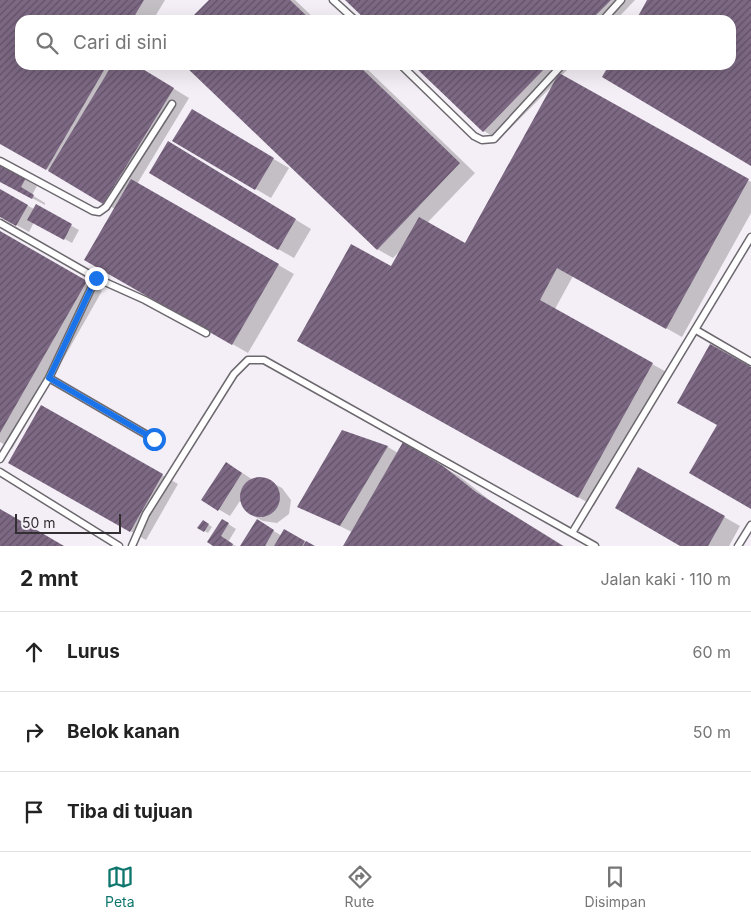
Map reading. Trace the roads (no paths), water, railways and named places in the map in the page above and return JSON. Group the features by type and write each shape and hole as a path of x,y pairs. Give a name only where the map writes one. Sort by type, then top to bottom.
{"lane":[{"path":"333,0 350,15"},
{"path":"608,15 621,0"},
{"path":"406,70 467,130 482,140 494,139 557,70"},
{"path":"0,161 73,202 93,212 99,212 106,207 172,104"},
{"path":"0,223 96,278 145,300 206,333"},
{"path":"572,533 751,237"},
{"path":"0,459 49,378 96,278"},
{"path":"696,330 751,362"},
{"path":"132,546 146,514 234,374 248,360 264,360 595,546"},
{"path":"49,378 154,439"},
{"path":"0,472 120,546"},
{"path":"738,546 751,525"}]}
